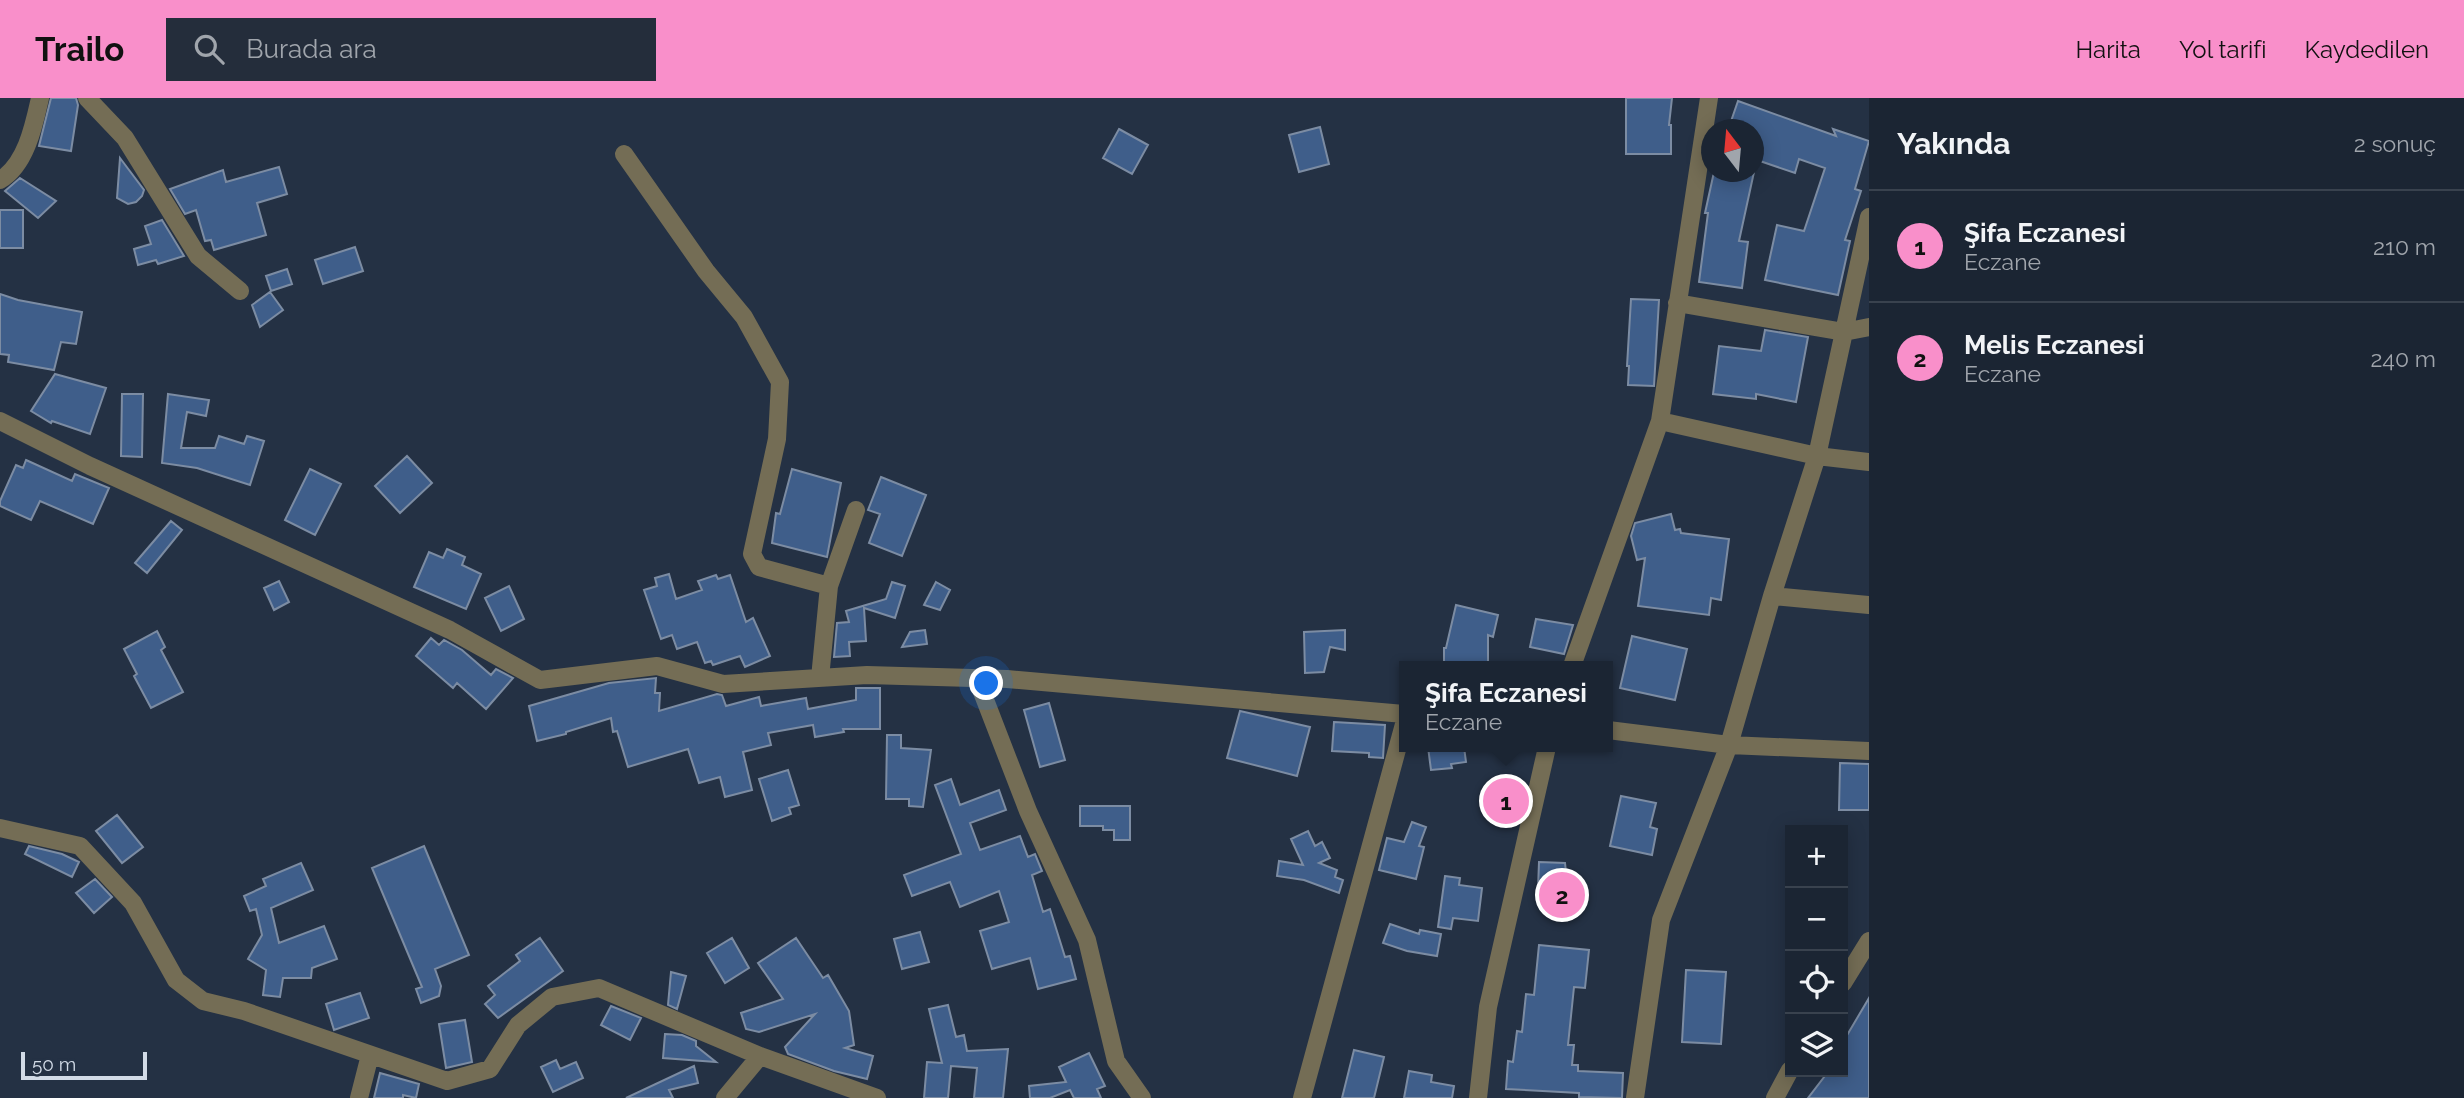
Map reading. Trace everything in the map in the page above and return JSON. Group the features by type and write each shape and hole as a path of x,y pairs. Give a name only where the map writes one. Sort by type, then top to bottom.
{"street":[{"path":"0,180 6,177 24,152 40,98"},
{"path":"87,98 125,138 198,256 240,291"},
{"path":"1574,661 1660,421 1709,98"},
{"path":"624,154 706,271 744,317 780,382 777,439 752,554 759,567 830,586"},
{"path":"1635,1098 1661,920 1729,745 1772,596 1817,456 1869,217"},
{"path":"1677,303 1844,332 1869,327"},
{"path":"0,421 90,467 450,630 540,680 657,667 723,684 867,675 1007,679 1399,713"},
{"path":"1660,421 1817,456 1869,462"},
{"path":"820,678 830,586 856,509"},
{"path":"1772,596 1869,605"},
{"path":"977,679 1028,811 1087,940 1116,1061 1142,1098"},
{"path":"1613,731 1729,745 1869,751"},
{"path":"1302,1098 1399,746"},
{"path":"1478,1098 1488,1007 1545,752"},
{"path":"0,828 80,846 133,903 176,980 203,1001 244,1011 447,1081 490,1069 518,1025 552,997 599,988 760,1056 877,1098"},
{"path":"1848,975 1869,941"},
{"path":"359,1098 370,1055"},
{"path":"725,1098 760,1056"},
{"path":"1775,1098 1786,1077"}],"building":[{"path":"51,98 76,98 78,105 71,151 39,146"},
{"path":"1626,98 1672,98 1669,125 1671,154 1626,154"},
{"path":"1738,101 1836,136 1833,129 1869,141 1855,189 1861,191 1845,240 1850,241 1838,295 1765,280 1777,225 1804,231 1825,168 1799,159 1795,173 1764,162 1764,119 1732,119"},
{"path":"1320,127 1329,164 1299,172 1289,135"},
{"path":"1119,129 1148,145 1132,174 1103,158"},
{"path":"120,158 144,190 136,202 128,204 117,198"},
{"path":"279,167 287,194 257,203 266,235 214,250 211,240 205,241 196,210 185,214 170,189 223,170 226,182"},
{"path":"20,178 56,201 38,218 5,191"},
{"path":"1712,182 1752,182 1739,241 1748,242 1742,288 1699,282 1708,213 1705,213"},
{"path":"0,210 23,210 23,248 0,248"},
{"path":"162,220 184,256 158,264 156,260 138,265 134,249 151,244 145,226"},
{"path":"355,247 363,271 323,284 315,260"},
{"path":"287,269 292,284 271,291 266,276"},
{"path":"270,292 283,310 260,327 252,305"},
{"path":"0,294 82,312 76,344 61,342 54,370 8,362 9,355 0,354"},
{"path":"1631,299 1659,300 1654,386 1628,385"},
{"path":"1765,330 1808,337 1796,402 1756,394 1756,399 1713,394 1719,346 1761,351"},
{"path":"55,374 106,388 90,434 52,421 51,423 31,411"},
{"path":"122,394 143,394 142,457 121,456"},
{"path":"168,394 209,400 206,416 187,412 181,448 215,448 219,436 244,444 247,436 264,441 250,485 197,468 162,463"},
{"path":"407,456 432,483 400,513 375,486"},
{"path":"26,460 72,481 75,474 109,488 93,524 40,501 31,520 0,506 16,465 23,468"},
{"path":"310,469 341,484 315,535 285,520"},
{"path":"792,469 841,483 827,557 772,543 776,513 780,514"},
{"path":"881,477 926,495 902,556 869,543 880,514 868,510"},
{"path":"1671,514 1675,530 1680,529 1681,533 1729,539 1721,600 1711,598 1709,615 1638,606 1645,558 1637,560 1631,536 1635,523"},
{"path":"171,521 182,530 147,573 135,563"},
{"path":"447,549 465,557 462,565 481,574 466,609 414,587 429,552 443,558"},
{"path":"669,574 676,599 702,590 698,581 716,575 718,579 730,575 746,622 753,618 770,656 745,667 740,656 713,665 711,661 705,663 697,642 677,649 672,635 661,639 644,590 657,586 655,578"},
{"path":"279,581 289,602 274,610 264,588"},
{"path":"892,582 905,586 895,618 864,608 866,641 849,642 850,656 834,657 837,623 849,622 846,611 886,599"},
{"path":"936,582 950,590 940,610 924,605"},
{"path":"509,586 524,619 501,631 485,598"},
{"path":"1456,605 1498,615 1493,637 1488,635 1488,661 1444,661"},
{"path":"1536,619 1573,625 1564,654 1530,647"},
{"path":"925,630 927,644 902,647 910,632"},
{"path":"1345,630 1345,650 1330,647 1324,672 1305,673 1304,632"},
{"path":"157,631 165,647 161,650 183,692 151,708 134,676 137,674 124,649"},
{"path":"1632,636 1687,649 1675,700 1620,688"},
{"path":"431,638 439,645 444,640 462,650 491,675 496,669 513,678 486,709 457,683 453,688 416,656"},
{"path":"656,678 655,693 660,693 659,711 717,694 722,695 726,706 759,697 761,706 806,698 808,709 856,700 856,688 880,688 880,729 843,729 844,732 815,737 813,725 768,733 771,745 743,752 752,790 725,797 720,777 699,783 688,749 628,767 617,731 613,732 611,718 537,741 529,706 609,683"},
{"path":"1049,703 1065,760 1040,767 1024,710"},
{"path":"1240,711 1310,727 1297,776 1227,758"},
{"path":"1334,722 1385,725 1383,758 1369,757 1369,753 1332,751"},
{"path":"887,735 901,735 901,748 931,750 923,807 909,806 909,799 886,799"},
{"path":"1429,752 1465,752 1466,762 1451,764 1452,768 1431,770"},
{"path":"1840,763 1869,764 1869,810 1839,810"},
{"path":"788,770 799,805 789,808 791,814 772,821 759,779"},
{"path":"951,779 960,805 999,790 1006,810 970,823 980,850 1020,836 1028,857 1035,854 1042,871 1032,875 1043,912 1050,909 1065,957 1070,956 1076,979 1038,989 1030,958 992,969 980,931 1009,922 999,891 960,907 950,882 912,896 904,875 961,854 935,785"},
{"path":"1489,787 1518,789 1517,804 1488,802"},
{"path":"1621,796 1656,803 1650,827 1657,829 1652,855 1610,846"},
{"path":"1080,806 1130,806 1130,840 1114,840 1114,830 1103,830 1103,826 1080,826"},
{"path":"117,815 143,847 122,863 96,831"},
{"path":"1412,822 1426,827 1419,846 1424,847 1416,879 1379,870 1387,838 1404,842"},
{"path":"1308,831 1315,846 1322,842 1330,858 1319,863 1337,870 1335,877 1343,880 1339,893 1304,880 1277,876 1279,861 1303,865 1291,839"},
{"path":"29,846 62,854 79,862 72,877 25,854"},
{"path":"424,846 469,955 435,969 441,986 439,996 421,1003 416,989 422,987 372,868"},
{"path":"1539,862 1565,863 1568,890 1538,889"},
{"path":"301,863 313,890 271,908 279,943 324,926 337,959 312,968 311,978 283,978 280,997 263,995 266,970 248,959 262,935 256,909 250,911 244,896 266,886 263,879"},
{"path":"1445,876 1460,878 1459,885 1482,888 1478,921 1453,918 1451,929 1438,927"},
{"path":"95,879 112,897 94,913 76,893"},
{"path":"1390,924 1419,934 1420,930 1441,934 1437,956 1407,951 1383,943"},
{"path":"920,932 929,962 902,969 894,939"},
{"path":"540,938 563,971 498,1018 485,1004 495,995 488,986 520,961 516,955"},
{"path":"732,938 749,968 725,983 707,953"},
{"path":"796,938 823,978 828,975 849,1011 854,1045 845,1048 873,1056 867,1079 834,1071 788,1054 785,1047 815,1014 759,1032 746,1029 741,1013 783,999 758,963"},
{"path":"1539,945 1589,950 1585,988 1574,987 1568,1045 1574,1045 1572,1065 1578,1065 1578,1071 1623,1073 1622,1098 1579,1097 1579,1093 1506,1089 1508,1061 1513,1062 1517,1031 1522,1032 1526,994 1534,995"},
{"path":"1686,970 1726,972 1721,1044 1682,1042"},
{"path":"671,972 686,976 677,1009 668,1005"},
{"path":"360,993 369,1018 334,1030 326,1004"},
{"path":"1869,998 1869,1098 1808,1098 1824,1077 1848,1077 1848,1034"},
{"path":"948,1005 956,1037 964,1035 967,1051 1008,1049 1003,1098 974,1098 977,1068 951,1066 948,1098 924,1098 927,1062 942,1063 929,1009"},
{"path":"611,1006 641,1018 630,1040 601,1025"},
{"path":"465,1020 472,1062 446,1068 439,1024"},
{"path":"665,1034 682,1035 696,1041 696,1046 716,1062 663,1058"},
{"path":"1354,1050 1384,1057 1374,1098 1342,1098"},
{"path":"1089,1053 1105,1086 1097,1089 1101,1098 1074,1098 1070,1090 1050,1098 1030,1098 1029,1086 1066,1082 1059,1067"},
{"path":"556,1060 560,1069 576,1062 583,1078 553,1092 541,1067"},
{"path":"694,1066 698,1083 669,1090 673,1098 626,1098"},
{"path":"1409,1071 1432,1075 1431,1082 1454,1086 1452,1098 1404,1098"},
{"path":"380,1073 419,1084 416,1098 403,1095 403,1098 374,1098"}],"place":[{"name":"Şifa Eczanesi","path":"1506,801"},
{"name":"Melis Eczanesi","path":"1562,895"}]}
